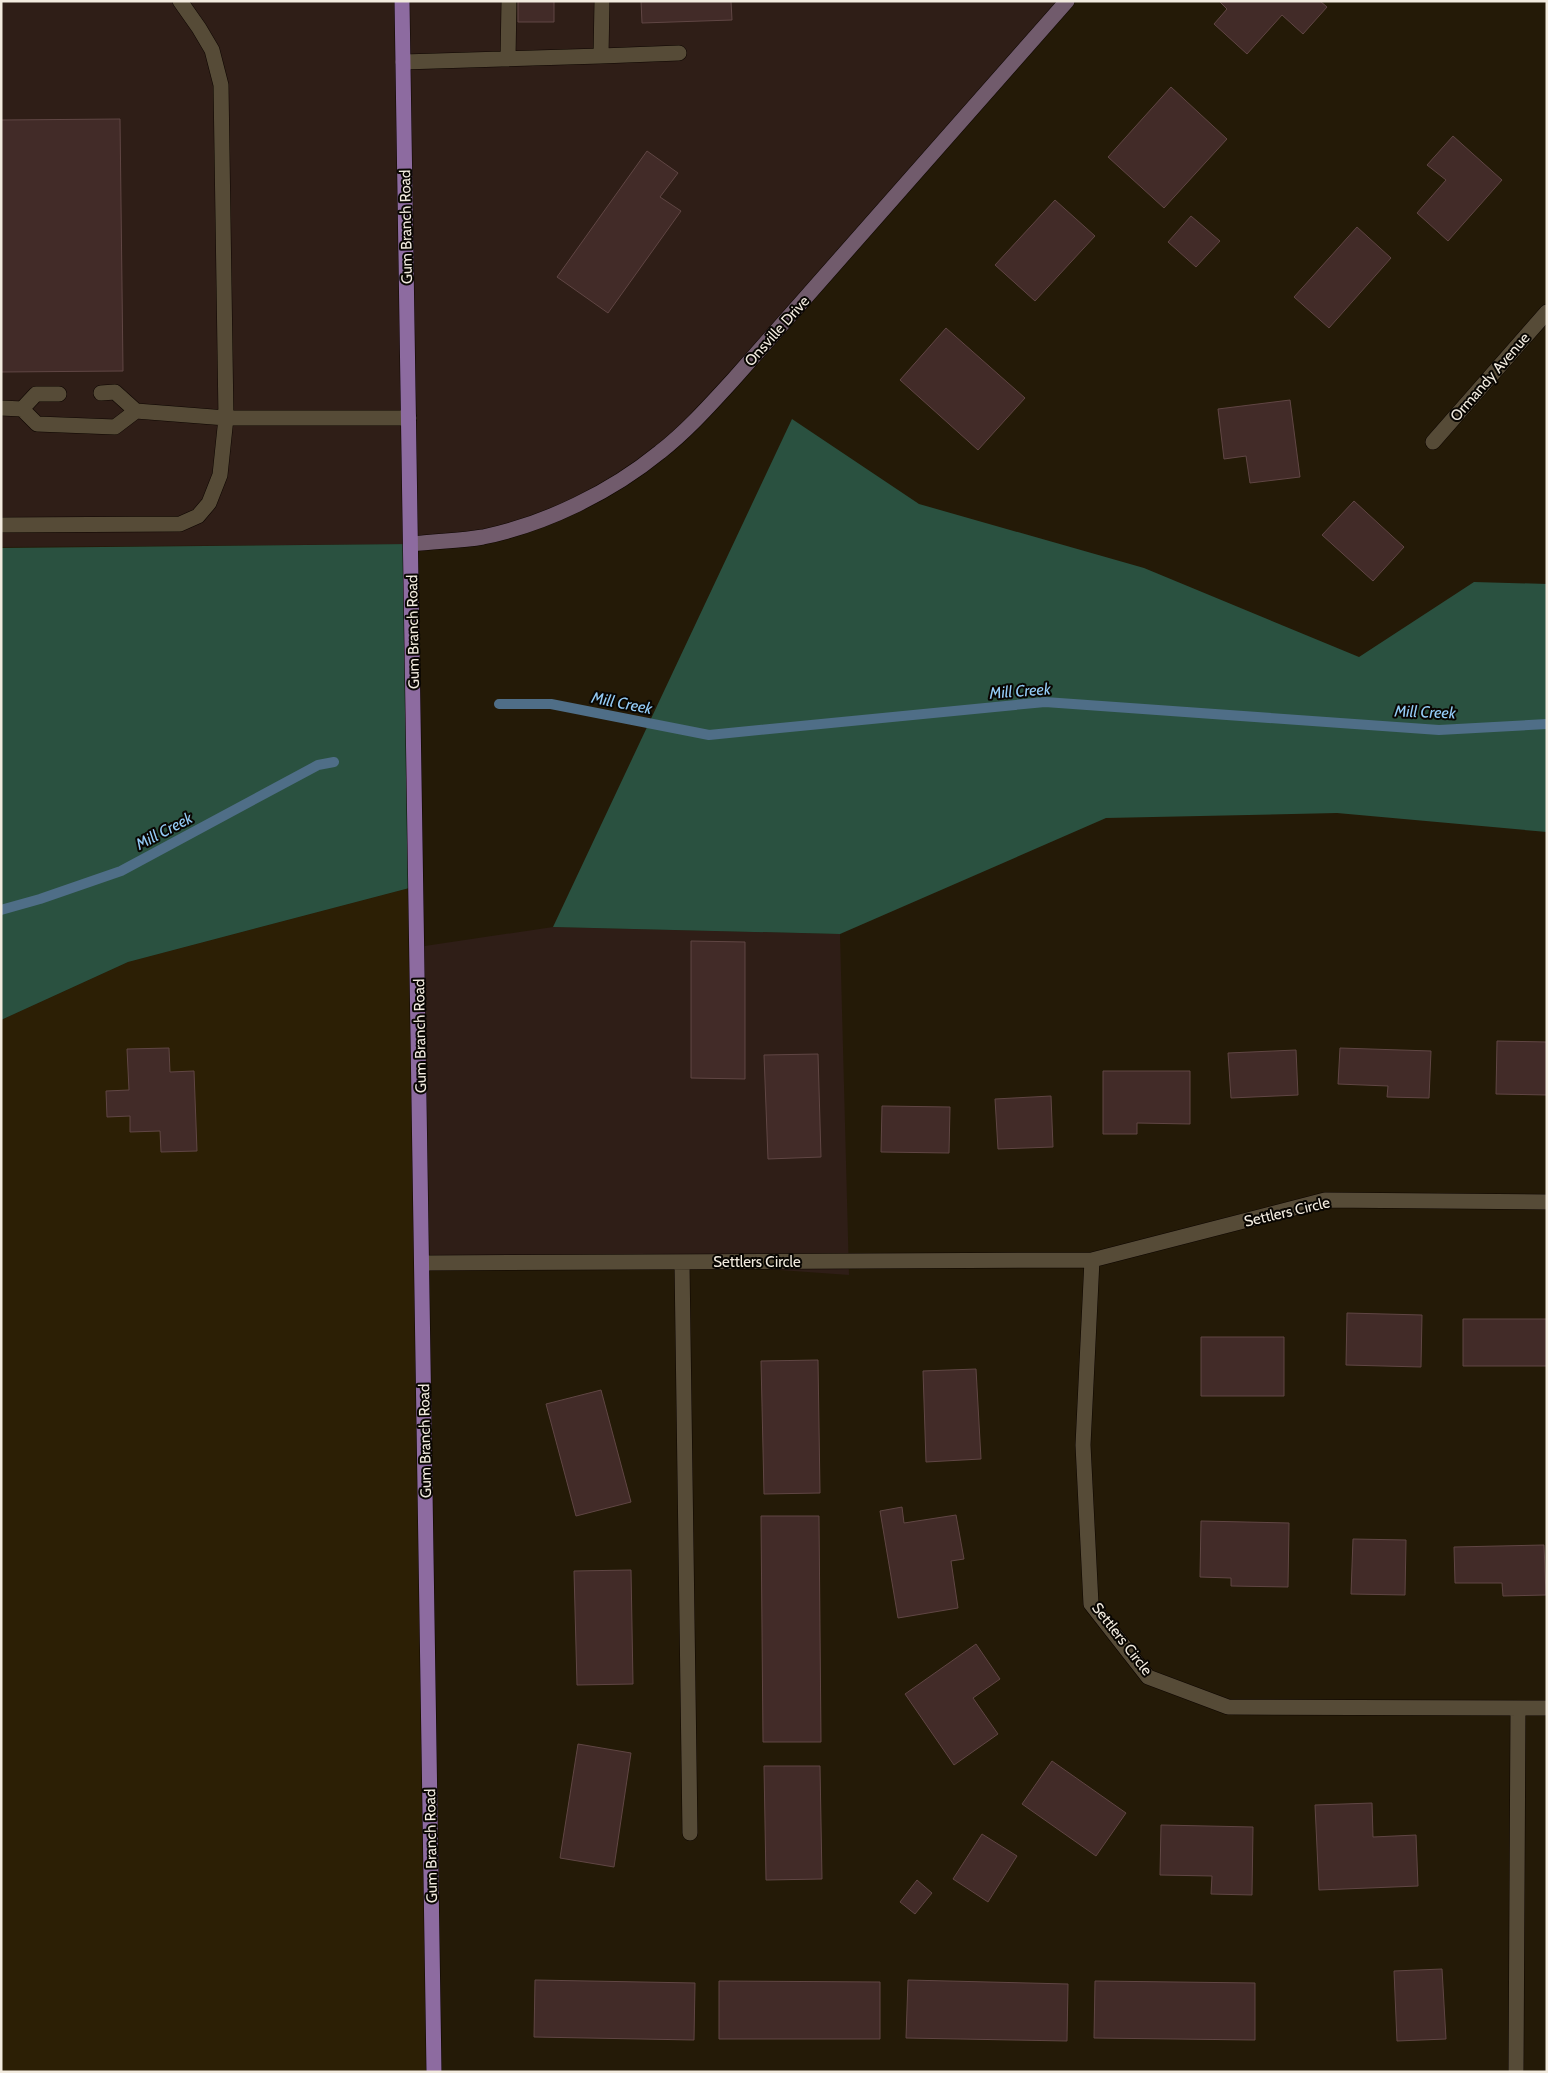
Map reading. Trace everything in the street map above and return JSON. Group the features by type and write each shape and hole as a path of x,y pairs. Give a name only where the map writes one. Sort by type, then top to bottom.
{"main road":[{"name":"Gum Branch Road","path":"402,1 412,544 434,2072"}],"street":[{"path":"1,525 180,524 198,516 209,503 220,474 226,418 220,85 212,50 180,1"},
{"path":"508,59 509,1"},
{"path":"601,56 602,1"},
{"name":"Onsville Drive","path":"412,544 482,537 530,524 566,509 601,491 660,452 691,425 733,380 1068,1"},
{"path":"403,62 679,53"},
{"name":"Ormandy Avenue","path":"1433,442 1547,312"},
{"path":"101,393 115,392 136,411 226,418 410,418"},
{"path":"22,409 36,394 59,394"},
{"path":"1,408 22,409 37,424 115,427 136,411"},
{"name":"Settlers Circle","path":"423,1263 1092,1260 1325,1200 1547,1202"},
{"name":"Settlers Circle","path":"1092,1260 1083,1445 1092,1604 1148,1677 1228,1707 1547,1708"},
{"path":"682,1263 690,1833"},
{"path":"1516,2072 1518,1708"}],"shaded area":[{"path":"1,1 1067,1 660,452 530,524 412,544 1,547"},
{"path":"417,886 434,2072 1,2072 1,1020 128,962"},
{"path":"553,927 840,934 849,1275 682,1263 423,1263 418,947"}],"green space":[{"path":"792,419 919,504 1144,568 1359,657 1474,582 1547,584 1547,832 1337,813 1106,818 840,934 553,927"},
{"path":"412,544 417,886 128,962 1,1020 1,548"}],"building":[{"path":"518,1 554,1 554,22 518,22"},
{"path":"641,1 731,1 732,20 642,23"},
{"path":"1221,1 1320,1 1327,7 1303,34 1282,15 1247,54 1214,24 1227,9"},
{"path":"1171,87 1227,139 1164,208 1108,157"},
{"path":"120,119 123,371 1,372 1,120"},
{"path":"1453,136 1502,180 1448,241 1417,213 1446,180 1427,165"},
{"path":"647,151 678,173 660,197 681,211 608,313 557,277"},
{"path":"1055,200 1095,236 1035,301 995,265"},
{"path":"1191,216 1220,241 1196,267 1168,242"},
{"path":"1357,227 1391,258 1329,328 1294,297"},
{"path":"946,328 1025,398 978,450 900,380"},
{"path":"1290,400 1300,477 1250,483 1246,456 1224,459 1218,409"},
{"path":"1354,501 1404,547 1373,581 1322,535"},
{"path":"691,941 745,942 745,1079 691,1078"},
{"path":"1497,1041 1547,1042 1547,1095 1496,1094"},
{"path":"169,1048 170,1072 194,1071 197,1151 161,1152 160,1131 130,1132 130,1116 107,1117 106,1091 129,1090 127,1049"},
{"path":"1340,1048 1431,1051 1429,1098 1387,1097 1388,1086 1338,1084"},
{"path":"1296,1050 1298,1095 1231,1098 1228,1053"},
{"path":"818,1054 821,1157 768,1159 764,1055"},
{"path":"1103,1071 1190,1071 1190,1124 1137,1123 1137,1134 1103,1134"},
{"path":"1051,1096 1053,1147 998,1149 995,1099"},
{"path":"882,1106 950,1107 949,1153 881,1152"},
{"path":"1347,1313 1422,1315 1421,1367 1346,1365"},
{"path":"1463,1319 1547,1319 1547,1366 1463,1366"},
{"path":"1201,1337 1284,1337 1284,1396 1201,1396"},
{"path":"818,1360 820,1493 764,1494 761,1361"},
{"path":"976,1369 981,1459 926,1462 923,1371"},
{"path":"601,1390 631,1502 576,1516 546,1404"},
{"path":"902,1507 904,1523 956,1515 964,1559 951,1561 958,1608 898,1618 880,1511"},
{"path":"761,1516 819,1516 821,1742 763,1742"},
{"path":"1201,1521 1289,1523 1288,1587 1231,1586 1231,1578 1200,1577"},
{"path":"1353,1539 1406,1540 1405,1595 1351,1594"},
{"path":"1544,1545 1546,1595 1503,1596 1502,1583 1455,1583 1454,1547"},
{"path":"631,1570 633,1684 577,1685 574,1571"},
{"path":"976,1644 1000,1679 973,1698 998,1734 954,1765 905,1694"},
{"path":"578,1744 631,1753 614,1867 560,1858"},
{"path":"1052,1761 1126,1813 1096,1856 1022,1804"},
{"path":"764,1766 820,1766 822,1879 766,1880"},
{"path":"1372,1803 1373,1837 1416,1835 1418,1886 1319,1890 1315,1805"},
{"path":"1161,1825 1253,1827 1252,1895 1211,1894 1212,1876 1160,1875"},
{"path":"982,1834 1017,1856 988,1902 953,1879"},
{"path":"917,1880 932,1893 915,1914 900,1902"},
{"path":"1442,1969 1446,2039 1397,2041 1394,1971"},
{"path":"535,1980 695,1983 694,2040 534,2037"},
{"path":"908,1980 1068,1984 1067,2041 906,2038"},
{"path":"719,1981 880,1982 880,2039 719,2039"},
{"path":"1095,1981 1255,1983 1255,2040 1094,2038"}],"waterway":[{"name":"Mill Creek","path":"499,704 551,704 709,735 1045,702 1439,730 1547,724"},
{"name":"Mill Creek","path":"1,910 40,899 121,871 318,765 334,762"}]}
